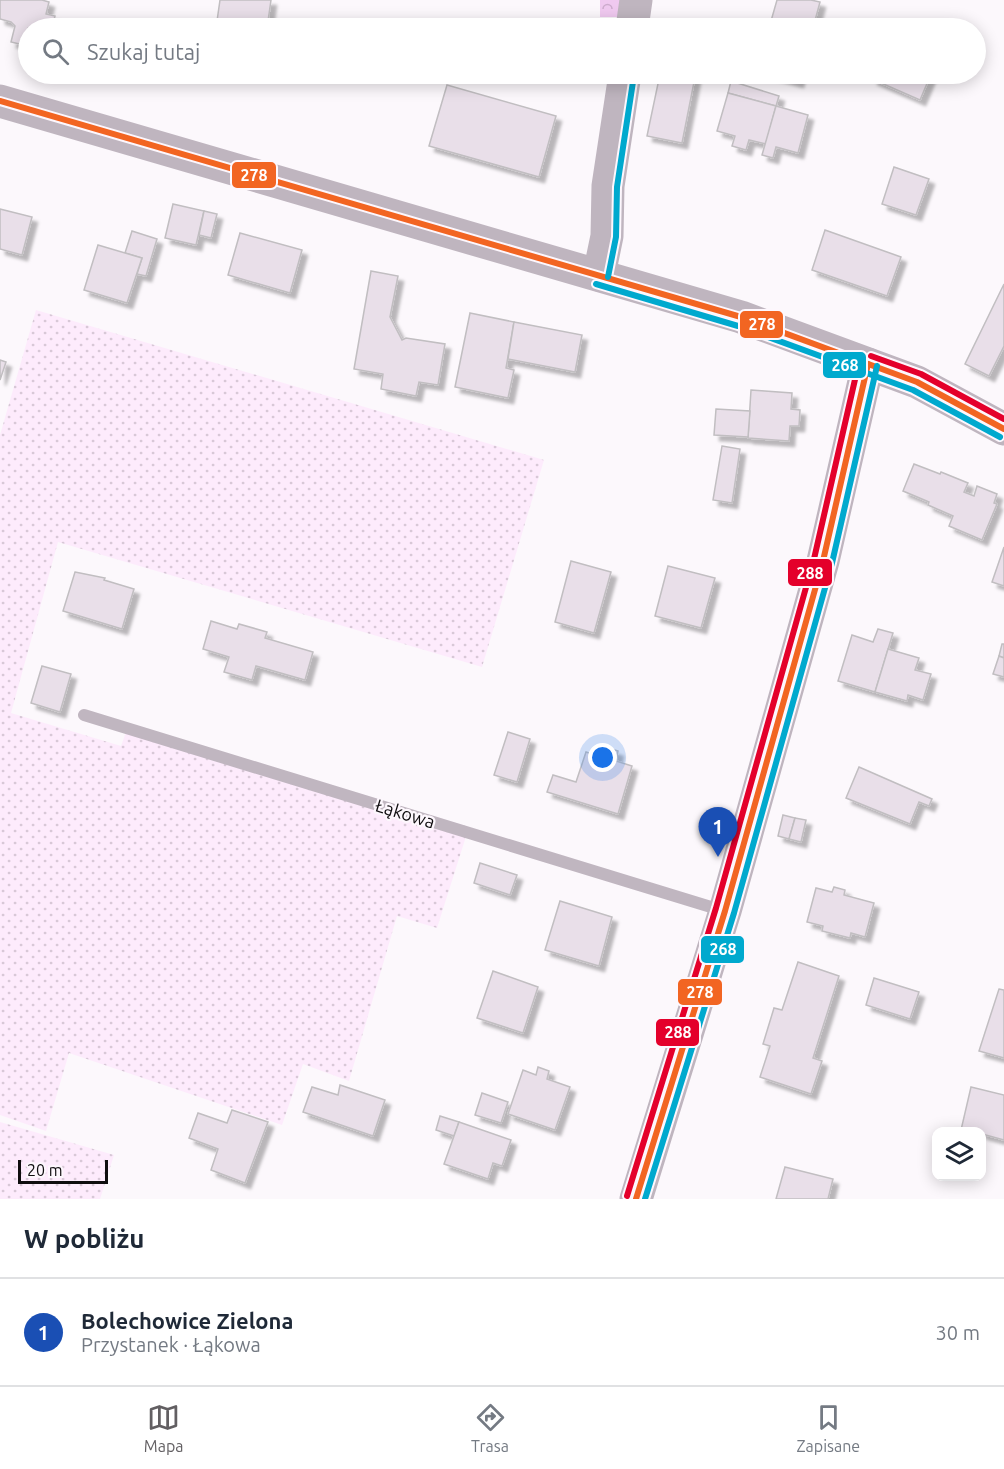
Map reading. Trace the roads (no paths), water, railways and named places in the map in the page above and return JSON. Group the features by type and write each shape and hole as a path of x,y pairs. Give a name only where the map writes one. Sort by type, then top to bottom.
{"street":[{"path":"633,18 636,0"},
{"path":"599,275 607,236 608,186 623,84"},
{"path":"0,101 741,317 917,382 1004,429"},
{"path":"636,1199 725,912 823,561 868,364"}],"lane":[{"name":"Łąkowa","path":"84,715 725,912"}],"place":[{"name":"Bolechowice Zielona","path":"718,857"}]}
